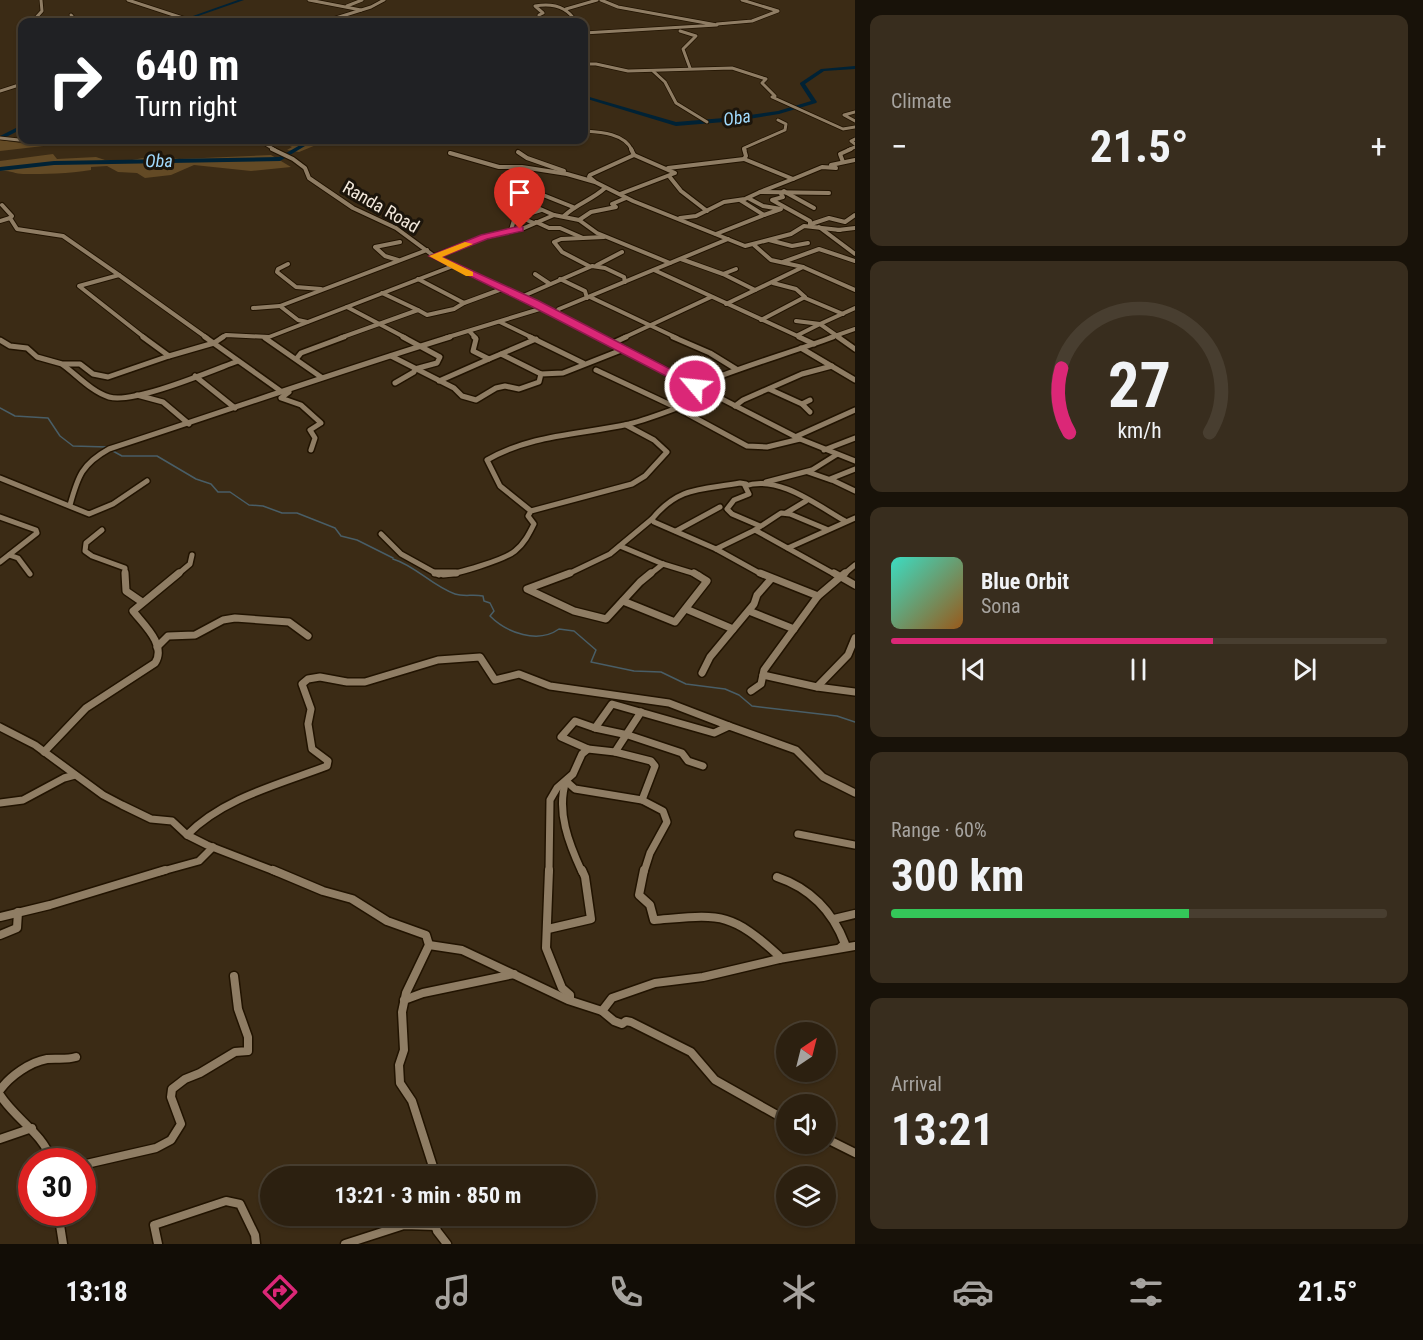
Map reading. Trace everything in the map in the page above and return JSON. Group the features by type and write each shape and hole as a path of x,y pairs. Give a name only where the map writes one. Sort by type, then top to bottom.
{"street":[{"path":"36,18 42,11 41,0"},
{"path":"128,0 181,18"},
{"path":"309,0 361,10"},
{"path":"347,6 363,0 376,4"},
{"path":"335,18 384,0"},
{"path":"539,18 539,15 543,14 534,7 537,5 551,4 566,9 599,0 618,7 717,24"},
{"path":"588,32 667,29 752,21 778,11 742,0"},
{"path":"566,9 573,18"},
{"path":"667,29 696,36 683,49 690,68"},
{"path":"588,64 628,71 732,68 766,79 762,83 775,96 772,97 774,99 796,106 800,110 843,129 854,128"},
{"path":"652,71 665,82 676,103 707,122"},
{"path":"0,92 18,85"},
{"path":"855,112 844,116 855,121"},
{"path":"744,159 746,156 744,148 785,130 786,124 778,120"},
{"path":"588,131 606,132 629,144 634,155 675,173 620,194"},
{"path":"0,138 18,140"},
{"path":"843,162 840,154 855,146 851,141 855,139"},
{"name":"Randa Road","path":"264,144 293,159 304,168 309,178 353,208 396,228 434,256 613,343 797,438 855,461"},
{"path":"518,152 527,158 570,175 595,182"},
{"path":"450,153 500,167 518,167 570,175"},
{"path":"634,155 589,177 626,198 741,245 754,245 791,234 802,227 829,218 845,222 855,215"},
{"path":"667,169 744,159 793,179"},
{"path":"680,219 707,211 724,202 747,198 822,167 836,168 831,165 855,160"},
{"path":"669,176 681,192 707,211"},
{"path":"776,187 814,208"},
{"path":"564,216 573,207 593,199 605,188"},
{"path":"784,191 781,194 783,197 772,200 794,211 810,225 840,230"},
{"path":"760,192 829,194"},
{"path":"573,207 543,195 524,202 554,215 579,220 597,233 670,263"},
{"path":"579,220 596,212 616,207 612,204 626,198"},
{"path":"716,234 781,209 763,206 747,198"},
{"path":"740,200 764,215"},
{"path":"2,205 17,229 63,236 282,392"},
{"path":"511,230 514,220 541,210"},
{"path":"0,220 10,215"},
{"path":"434,256 511,230 524,228 554,215"},
{"path":"519,217 549,228 560,228 584,238"},
{"path":"817,226 855,254"},
{"path":"826,231 855,228"},
{"path":"608,236 561,239 554,242 562,252 586,266 595,266 620,275 625,282"},
{"path":"554,314 559,309 728,239"},
{"path":"768,239 792,246 808,243"},
{"path":"400,242 375,248 385,256 402,260"},
{"path":"754,245 771,260 803,267 855,290"},
{"path":"783,262 816,248 822,248 855,261"},
{"path":"253,308 280,306 427,250"},
{"path":"521,297 536,288 550,285 622,252"},
{"path":"680,259 723,274 755,290"},
{"path":"288,264 278,269 277,272 296,287 321,289"},
{"path":"90,385 169,356 214,343 217,339 231,335 265,338 453,266"},
{"path":"726,304 803,267"},
{"path":"723,274 735,269"},
{"path":"654,270 814,344"},
{"path":"535,274 550,285"},
{"path":"119,275 79,286 169,356"},
{"path":"418,279 464,303"},
{"path":"560,279 585,291 588,297 710,353 736,369"},
{"path":"844,286 855,281"},
{"path":"773,283 796,289 805,298 843,314"},
{"path":"382,293 427,315 454,309 502,289"},
{"path":"613,343 711,297"},
{"path":"761,320 805,298"},
{"path":"280,306 298,320 308,322"},
{"path":"347,307 440,357 435,364 415,369 414,372 395,383"},
{"path":"70,505 78,475 99,454 321,377 543,308"},
{"path":"798,335 855,308"},
{"path":"297,358 301,353 418,310"},
{"path":"796,321 820,324 855,349"},
{"path":"500,322 583,363"},
{"path":"695,386 736,369 751,367 855,330"},
{"path":"470,332 476,339 473,351 489,359"},
{"path":"265,338 297,358 321,377"},
{"path":"439,381 536,339"},
{"path":"0,340 10,346 27,348 37,357 62,364 80,364 93,374 108,377"},
{"path":"801,348 855,380"},
{"path":"501,354 548,377 624,349"},
{"path":"391,356 462,396 476,400 496,388 505,386 519,389 537,383 542,374"},
{"path":"62,364 109,398 125,399 238,361"},
{"path":"735,406 743,400 802,374 832,366"},
{"path":"596,370 678,408 756,449 797,438 855,410"},
{"path":"195,376 235,408"},
{"path":"293,387 281,398 301,405 321,423 310,430 315,438 311,450"},
{"path":"769,389 802,404 810,411"},
{"path":"152,390 189,424"},
{"path":"136,395 163,402"},
{"path":"531,511 522,501 496,483 487,460 513,447 559,434 626,425 711,395"},
{"path":"802,404 810,400"},
{"path":"381,534 401,554 439,575 454,574 513,553 524,543 534,524 528,516 531,511 632,484 645,476 667,452 654,440 626,425"},
{"path":"825,450 855,438"},
{"path":"663,564 639,582 606,619 574,611 527,589 571,574 620,546 632,533 652,519 665,503 680,494 753,481 766,482 807,471 830,462 836,455"},
{"path":"831,480 855,469"},
{"path":"807,471 855,491"},
{"path":"0,478 92,514 113,504 147,481"},
{"path":"766,482 845,521"},
{"path":"746,484 749,494 734,500 727,508 732,513 788,548 855,585"},
{"path":"716,549 758,528 775,515 786,513 806,501"},
{"path":"676,531 720,507"},
{"path":"786,513 826,529"},
{"path":"0,517 36,530 37,533 0,562"},
{"path":"788,548 826,529 855,518"},
{"path":"652,519 654,522 716,549 771,579 818,596"},
{"path":"102,530 86,543 85,551 92,556 125,568 126,591 142,602"},
{"path":"620,546 663,564 700,575 707,581 675,622 623,601"},
{"path":"9,555 18,558 30,574"},
{"path":"44,752 75,716 89,705 129,683 156,662 157,647 146,625 133,611 190,564 192,555"},
{"path":"751,691 761,684 763,675 818,596 855,565"},
{"path":"702,673 710,657 749,611 757,595 771,579"},
{"path":"686,609 733,630"},
{"path":"749,611 794,629"},
{"path":"157,647 168,636 195,635 223,620 235,618 289,622 308,636"},
{"path":"817,687 851,654 855,638"},
{"path":"187,835 207,818 249,797 327,766 328,761 312,749 308,724 311,709 302,684 307,678 317,676 351,683 368,682 388,677 400,670 408,670 439,660 480,657 495,680 519,674 549,686 669,703 796,750 823,777 855,793"},
{"path":"763,675 817,687 855,692"},
{"path":"595,728 612,704 714,733 729,726"},
{"path":"615,752 641,712"},
{"path":"642,800 655,766 651,761 588,748 561,737 575,722 628,735 682,753 688,761 703,766"},
{"path":"0,728 28,740 104,795 151,819 172,821 187,835 213,847 315,888 352,899 387,921 426,935 429,945 411,978 404,1000 402,1012 405,1045 399,1065 400,1083 412,1101 433,1166"},
{"path":"570,999 570,995 562,988 548,957 546,942 550,800 555,789 566,781 577,767 580,754 588,748"},
{"path":"0,803 23,800 64,778 75,775"},
{"path":"566,781 575,789 642,800 660,806 668,818 667,826 647,861 639,895 650,906 654,920 708,917 733,920 768,945 779,956 779,959"},
{"path":"548,929 591,919 585,877 569,844 561,796 566,781"},
{"path":"798,834 855,845"},
{"path":"0,917 50,905 117,882 199,861 213,847"},
{"path":"777,877 791,880 808,892 834,919 845,944 841,947"},
{"path":"0,935 16,928 18,912"},
{"path":"834,919 855,914"},
{"path":"429,945 462,950 479,960 493,963 570,999 602,1011 614,1021 622,1024 626,1021 632,1023 691,1052 715,1080 776,1115"},
{"path":"602,1011 612,998 655,983 704,977 779,959 855,946"},
{"path":"404,1000 423,993 514,974"},
{"path":"96,1161 116,1155 148,1151 164,1145 179,1132 182,1124 171,1097 172,1089 185,1079 200,1073 235,1052 248,1051 250,1035 238,1008 239,1001 234,976"},
{"path":"0,1090 8,1080 44,1060 63,1061 76,1057"},
{"path":"0,1095 10,1109 41,1136 46,1148"},
{"path":"0,1139 32,1128"},
{"path":"836,1143 855,1152"},
{"path":"158,1244 154,1225 226,1201 240,1204 255,1235 256,1244"},
{"path":"60,1226 63,1244"},
{"path":"345,1244 404,1226"},
{"path":"436,1226 447,1244"}],"shaded area":[{"path":"0,140 18,144 61,144 0,151"},
{"path":"285,144 319,144 299,152 287,150 292,147"},
{"path":"53,154 57,159 96,157 105,160 132,160 154,156 179,159 271,155 291,167 251,171 194,165 171,175 145,178 137,173 118,172 107,166 57,174 0,171 0,161"}],"waterway":[{"path":"190,18 242,0"},
{"name":"Oba","path":"588,98 676,124 736,119 779,112 814,102 802,84 823,70 855,67"},
{"path":"0,138 18,129"},
{"name":"Oba","path":"0,169 54,163 280,159 305,144"},
{"path":"0,408 15,416 48,418 60,436 73,446 107,447"},
{"path":"111,450 122,456 157,456 196,479 211,484 218,492 230,492 249,505 263,506 282,513 297,513 335,528 341,536 357,540 393,558"},
{"path":"393,559 455,594 483,596 484,601 490,603 494,611 490,616 514,632 542,636 559,629 574,631 596,650 591,662 634,671 661,672 686,684 725,689 739,695 752,706 837,716 855,722"}],"slow traffic":[{"path":"468,244 434,256 470,274"}],"route":[{"path":"520,229 484,237 434,256 535,303 695,386"}]}
